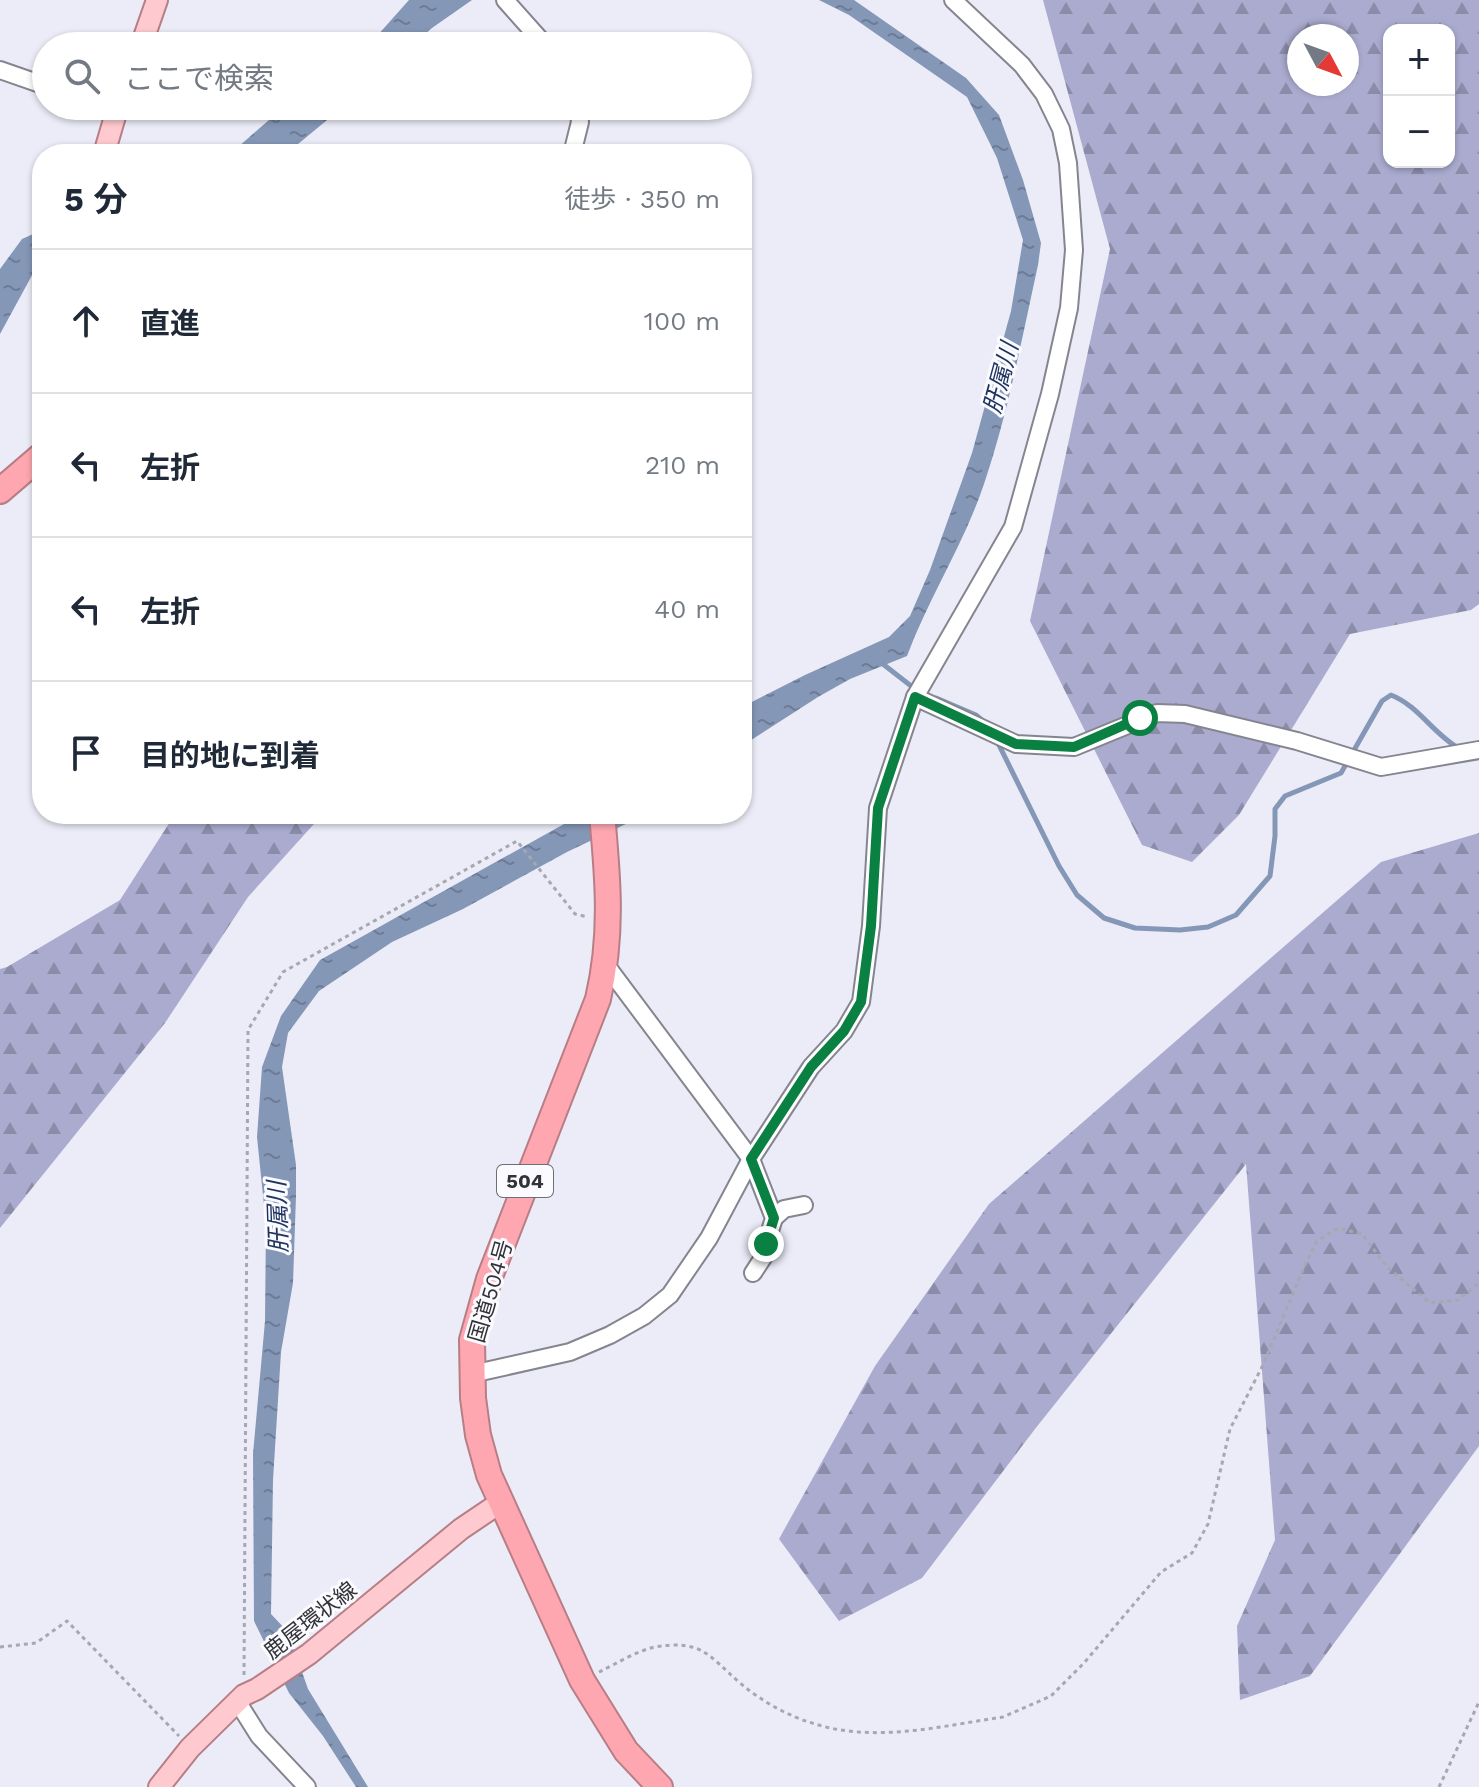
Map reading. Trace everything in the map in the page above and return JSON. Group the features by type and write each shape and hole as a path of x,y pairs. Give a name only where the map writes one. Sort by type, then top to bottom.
{"highway":[{"path":"0,491 32,464"},
{"name":"国道504号","path":"603,824 608,922 606,965 598,999 489,1279 472,1340 472,1374 478,1435 489,1475 582,1680 626,1751 660,1787"}],"main road":[{"path":"146,32 157,0"},
{"path":"107,144 114,120"},
{"name":"鹿屋環状線","path":"159,1787 190,1748 246,1695 309,1654 461,1529 501,1502"}],"street":[{"path":"506,0 534,32"},
{"path":"472,1374 570,1352 644,1316 670,1295 709,1238 751,1159 811,1067 844,1031 861,1002 871,926 878,808 915,697 1013,527 1050,394 1069,308 1074,250 1068,163 1061,129 1044,94 1022,65 953,0"},
{"path":"0,70 32,81"},
{"path":"574,144 580,120"},
{"path":"915,697 1016,744 1074,747 1157,713 1185,714 1297,741 1381,767 1479,750"},
{"path":"606,965 751,1159 774,1218"},
{"path":"753,1273 768,1250 766,1244 774,1218 784,1209 804,1205"},
{"path":"246,1695 259,1736 296,1783"}],"path":[{"path":"246,1695 248,1030 283,972 517,841 575,914 608,922"},
{"path":"595,1674 654,1647 692,1647 712,1655 768,1704 811,1724 865,1735 989,1720 1020,1711 1051,1696 1084,1663 1161,1572 1192,1553 1208,1524 1230,1429 1262,1367 1317,1241 1338,1228 1362,1234 1387,1267 1430,1303 1458,1300 1479,1283"},
{"path":"0,1647 36,1643 67,1621 190,1748"},
{"path":"1439,1787 1479,1702"}],"green space":[{"path":"1043,0 1479,0 1479,604 1471,610 1350,634 1239,815 1192,862 1142,845 1030,621 1110,249"},
{"path":"169,824 314,824 248,897 165,1023 0,1228 0,969 120,900"},
{"path":"1479,833 1479,1446 1310,1676 1240,1700 1237,1626 1275,1540 1246,1164 1035,1429 922,1578 839,1621 779,1539 875,1366 989,1204 1381,862"}],"water":[{"path":"409,0 472,0 428,32 380,32"},
{"name":"肝属川","path":"819,0 854,0 966,78 999,115 1023,180 1041,243 1014,375 984,484 967,528 907,656 850,679 752,740 752,702 889,637 910,616 972,453 1011,311 1023,240 997,158 967,97 849,15"},
{"path":"269,120 327,120 298,144 241,144"},
{"path":"32,234 32,275 0,334 0,269 22,239"},
{"name":"肝属川","path":"564,824 626,824 463,909 392,942 319,991 288,1033 282,1067 296,1165 296,1196 293,1283 281,1352 273,1480 271,1614 288,1632 308,1689 368,1787 356,1787 323,1736 289,1693 254,1621 253,1454 265,1321 266,1225 257,1137 262,1067 281,1016 320,960"}],"waterway":[{"path":"879,661 915,689"},
{"path":"996,739 1059,866 1077,895 1104,918 1135,928 1180,930 1208,927 1236,915 1270,876 1275,809 1285,796 1341,773 1382,701 1391,695 1410,706 1460,749"},
{"path":"936,698 976,715 984,722"}],"route":[{"path":"766,1244 774,1218 751,1159 811,1067 844,1031 861,1002 871,926 878,808 915,697 1016,744 1074,747 1140,718"}]}
